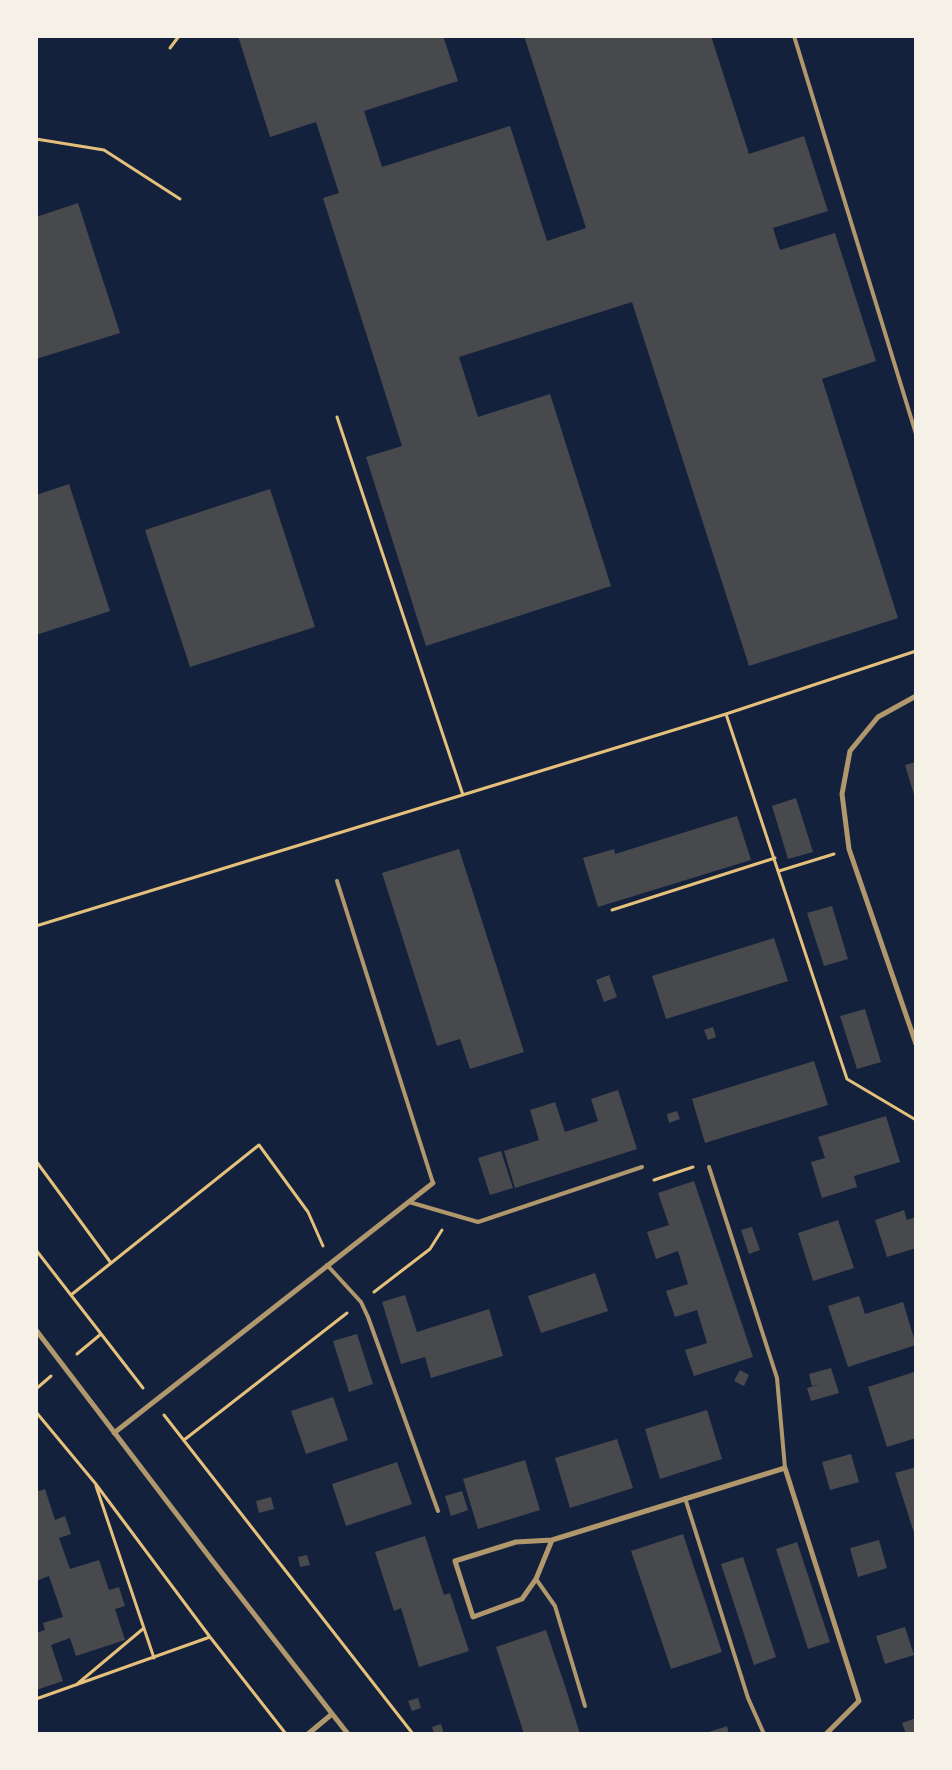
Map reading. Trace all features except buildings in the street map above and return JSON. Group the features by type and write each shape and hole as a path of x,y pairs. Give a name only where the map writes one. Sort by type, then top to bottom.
{"street":[{"path":"916,696 878,717 850,751 842,794 849,849 916,1044"},
{"path":"114,1433 433,1183"},
{"path":"36,1330 348,1734"},
{"path":"552,1540 536,1579 522,1599 473,1616 455,1561 516,1542 552,1540 785,1468 859,1701 826,1734"},
{"path":"308,1734 332,1714"}],"lane":[{"path":"794,36 916,434"},
{"path":"337,881 433,1183"},
{"path":"409,1202 478,1222 642,1167"},
{"path":"709,1167 777,1378 785,1468"},
{"path":"329,1263 361,1302 368,1317 438,1510"},
{"path":"684,1498 748,1698 764,1734"},
{"path":"536,1579 555,1606 584,1706"}],"path":[{"path":"170,48 179,36"},
{"path":"36,139 104,150 180,199"},
{"path":"337,416 463,795"},
{"path":"36,926 726,714 916,651"},
{"path":"726,714 847,1079 916,1120"},
{"path":"779,870 849,849"},
{"path":"612,910 775,858"},
{"path":"71,1295 259,1145 308,1212 329,1263"},
{"path":"36,1161 111,1264"},
{"path":"642,1167 647,1182 708,1162 709,1167"},
{"path":"184,1440 430,1249 452,1214"},
{"path":"36,1250 412,1734"},
{"path":"36,1412 95,1483 210,1637 286,1734"},
{"path":"95,1483 154,1658"},
{"path":"73,1686 144,1628"},
{"path":"36,1698 210,1637"}]}
